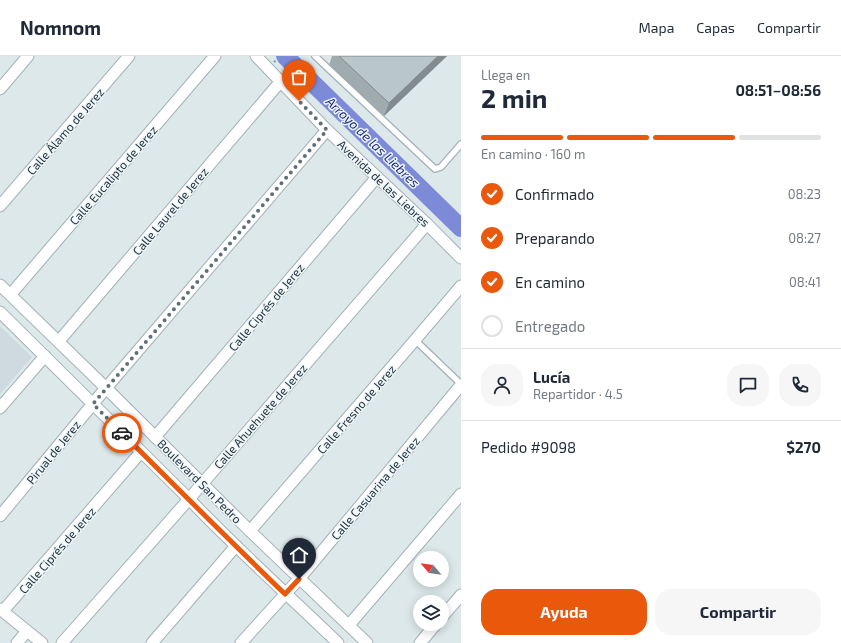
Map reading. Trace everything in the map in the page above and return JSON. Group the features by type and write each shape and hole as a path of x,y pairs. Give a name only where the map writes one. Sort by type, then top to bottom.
{"street":[{"path":"0,89 28,56"},
{"name":"Calle Álamo de Jerez","path":"2,200 129,56"},
{"name":"Calle Eucalipto de Jerez","path":"11,294 215,56"},
{"name":"Avenida de las Liebres","path":"256,56 327,130 461,258"},
{"name":"Calle Laurel de Jerez","path":"59,341 281,81"},
{"name":"Pirual de Jerez","path":"0,516 106,388 327,130"},
{"name":"Calle Ciprés de Jerez","path":"155,437 377,177"},
{"name":"Calle Ahuehuete de Jerez","path":"62,643 427,224"},
{"name":"Boulevard San Pedro","path":"0,285 59,341 299,579 367,643"},
{"name":"Calle Fresno de Jerez","path":"250,531 461,286"},
{"name":"Boulevard San Pedro","path":"0,312 334,642"},
{"path":"0,408 45,356"},
{"name":"Calle Casuarina de Jerez","path":"241,643 299,579 461,384"},
{"name":"Calle Ciprés de Jerez","path":"2,610 141,452"},
{"path":"349,625 461,494"},
{"path":"152,643 236,546"},
{"path":"449,609 461,595"},
{"path":"2,610 42,643"},
{"path":"17,643 27,631"},
{"path":"420,643 430,631"}],"lane":[{"path":"315,56 435,169 441,167 461,144"},
{"path":"415,340 461,384"}],"shaded area":[{"path":"0,326 32,357 0,394"}],"building":[{"path":"339,56 438,56 389,103"}],"waterway":[{"name":"Arroyo de las Liebres","path":"285,56 461,228"}],"way so far":[{"path":"122,433 93,404 327,130 299,101"}],"route":[{"path":"122,433 285,594 299,579"}]}
